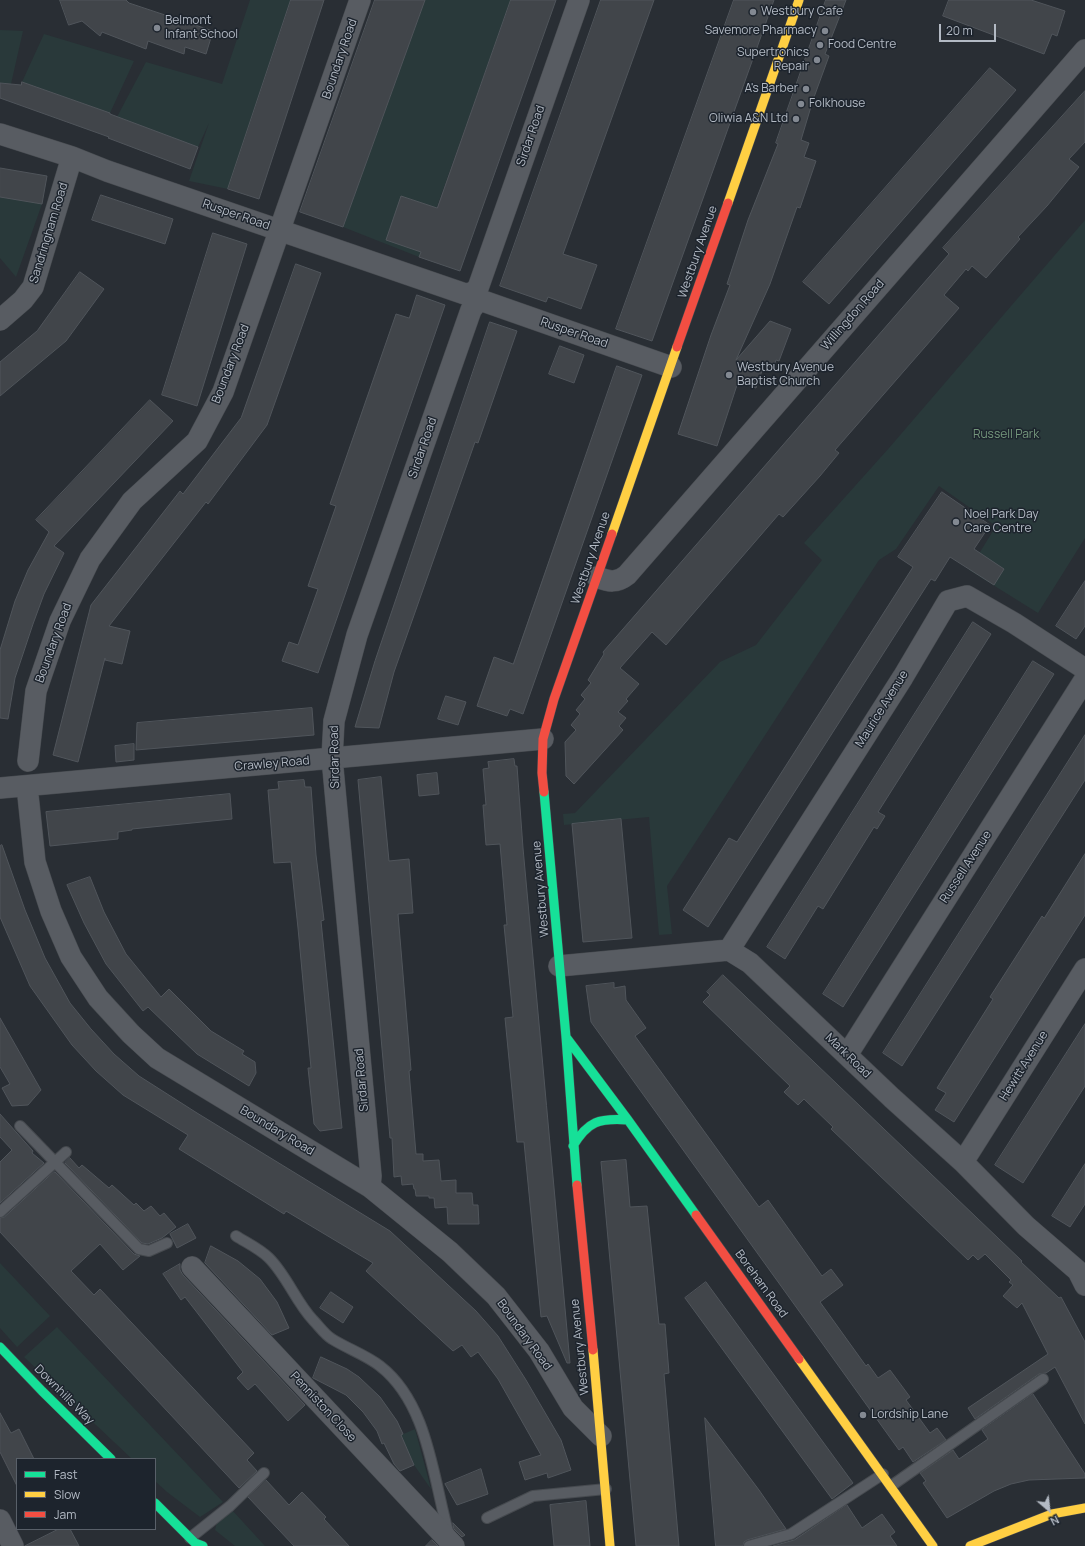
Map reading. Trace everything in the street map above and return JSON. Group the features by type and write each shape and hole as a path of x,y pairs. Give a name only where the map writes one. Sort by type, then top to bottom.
{"main road":[{"name":"Westbury Avenue","path":"610,1546 601,1436 572,1146 566,1037 542,773 543,739 554,699 799,0"},
{"name":"Boreham Road","path":"566,1037 628,1120 883,1474 933,1546"},
{"path":"572,1146 584,1128 594,1122 607,1119 628,1120"},
{"name":"Downhills Way","path":"0,1346 42,1391 110,1458"},
{"path":"156,1504 196,1543"},
{"path":"970,1546 1052,1514 1085,1508"}],"street":[{"name":"Boundary Road","path":"28,761 36,691 63,614 90,559 132,501 196,441 223,392 360,0"},
{"name":"Sirdar Road","path":"370,1187 371,1176 332,758 334,721 357,635 579,0"},
{"name":"Willingdon Road","path":"597,577 615,582 621,580 630,572 1085,50"},
{"name":"Rusper Road","path":"0,134 72,157 107,171 465,294 671,367"},
{"name":"Sandringham Road","path":"0,320 23,300 33,287 72,157"},
{"name":"Maurice Avenue","path":"729,950 903,677 948,601 967,596 1014,623 1085,669"},
{"name":"Russell Avenue","path":"846,1055 1085,679"},
{"name":"Crawley Road","path":"0,788 543,739"},
{"name":"Boundary Road","path":"27,786 34,862 51,911 71,957 98,998 131,1034 157,1058 370,1187 450,1252 496,1296 539,1351 574,1408 601,1436"},
{"path":"559,966 729,950"},
{"name":"Mark Road","path":"729,950 750,963 892,1098 964,1162 1026,1226 1083,1272"},
{"name":"Hewitt Avenue","path":"964,1162 1085,969"},
{"name":"Penniston Close","path":"192,1267 453,1545"},
{"path":"0,1520 13,1546"}],"lane":[{"path":"20,1126 139,1249 149,1251 167,1243"},
{"path":"0,1212 66,1152"},
{"path":"236,1236 269,1258 306,1313 331,1339 380,1365 393,1377 402,1389 421,1427 453,1545"},
{"path":"891,1486 1043,1380"},
{"path":"196,1543 230,1506 264,1473"},
{"path":"749,1546 791,1534 883,1474"},
{"path":"487,1518 533,1496 606,1489"}],"green space":[{"path":"250,0 291,0 228,189 189,181 209,123 198,147 117,117 146,62 222,84"},
{"path":"425,0 511,0 419,257 343,227"},
{"path":"0,30 23,31 11,84 0,83"},
{"path":"44,34 134,61 110,113 22,82"},
{"path":"0,197 42,204 16,277 0,258"},
{"name":"Russell Park","path":"1085,220 1085,538 1038,613 969,570 996,526 939,486 896,549 879,560 667,886 672,934 659,935 649,817 564,825 563,814 575,813 720,662 756,645 822,560 804,543 889,448"},
{"path":"0,1263 50,1316 17,1347 0,1328"},
{"path":"57,1327 223,1502 200,1517 156,1482 156,1458 131,1458 24,1357"},
{"path":"415,1429 431,1489 414,1465 401,1435"},
{"path":"232,1510 265,1546 235,1546 215,1530 217,1522"}],"building":[{"name":"Belmont Infant School","path":"60,0 126,0 129,3 213,31 206,54 185,47 184,54 148,41 146,49 102,32 100,36 82,21 69,25"},
{"path":"291,0 324,0 259,199 228,189"},
{"path":"375,0 425,0 343,227 300,212"},
{"path":"511,0 556,0 460,271 419,257 421,252 386,240 401,196 437,208"},
{"path":"601,0 654,0 563,254 597,265 581,309 548,297 546,302 500,286"},
{"path":"734,0 774,0 652,341 616,329"},
{"path":"826,0 846,0 825,54 829,56 813,100 801,140 809,143 804,157 816,161 800,208 797,207 770,284 736,360 770,321 791,329 779,361 776,360 773,368 764,365 756,388 738,382 717,446 678,434 711,335 730,285 727,284 748,220 778,144 776,143"},
{"path":"949,0 1031,0 1065,11 1057,36 1052,34 1044,54 943,16"},
{"path":"990,68 1016,90 829,304 803,282"},
{"path":"22,82 110,113 198,147 190,169 108,138 109,137 0,98 0,83 21,85"},
{"path":"1085,91 1085,142 1069,159 1079,167 1047,206 1018,237 1020,239 986,278 972,266 968,271 966,269 944,295 959,308 835,450 839,453 820,476 783,517 779,514 666,645 652,632 620,668 639,684 626,699 628,701 618,712 626,718 619,726 623,730 574,784 566,776 565,742 576,730 571,725 580,714 576,710 585,699 581,695 591,683 588,680 604,654 603,652 949,254 943,248"},
{"path":"0,168 47,176 42,204 0,197"},
{"path":"101,195 173,219 165,244 92,220"},
{"path":"213,233 247,244 197,406 162,395"},
{"path":"296,264 321,273 267,425 208,504 206,502 109,626 130,631 122,664 105,660 105,658 78,762 53,755 91,605 180,491 183,494 241,418"},
{"path":"80,272 104,289 66,341 0,396 0,362 37,331"},
{"path":"417,295 445,305 318,673 282,661 289,642 298,645 318,589 308,586 336,506 330,504 396,314 409,318"},
{"path":"490,322 517,331 478,443 475,442 394,672 379,728 355,727 375,661"},
{"path":"560,346 584,355 574,383 549,374"},
{"path":"617,366 642,375 523,714 510,709 507,716 477,706 494,657 513,664"},
{"path":"150,400 173,421 54,546 64,553 44,594 33,624 15,678 8,719 0,718 0,650 15,601 28,570 49,532 36,520"},
{"path":"942,492 990,525 974,549 1004,569 994,585 950,557 935,581 931,579 708,927 683,910 729,838 737,842 913,567 898,557"},
{"path":"1085,581 1085,626 1076,639 1056,626"},
{"path":"973,622 991,634 878,812 885,816 877,829 874,827 823,909 818,906 785,959 767,947"},
{"path":"1033,661 1054,674 843,1007 823,994"},
{"path":"446,696 466,702 458,725 438,719"},
{"path":"312,708 314,735 136,750 137,723"},
{"path":"1085,735 1085,780 902,1066 883,1053"},
{"path":"134,744 134,760 116,762 115,746"},
{"path":"514,759 515,766 517,766 523,848 570,1363 567,1363 547,1316 541,1317 524,1142 517,1142 505,1018 513,1017 504,925 507,925 500,844 486,845 483,805 486,805 483,769 489,768 488,762"},
{"path":"437,773 439,794 419,796 417,775"},
{"path":"381,777 389,861 409,859 413,913 398,914 411,1070 409,1071 416,1154 423,1154 423,1161 439,1160 441,1181 456,1180 456,1193 472,1193 473,1205 478,1205 479,1224 448,1224 447,1207 435,1208 434,1198 429,1198 429,1196 416,1196 413,1184 402,1185 401,1176 394,1177 392,1138 390,1138 358,780"},
{"path":"304,780 305,787 311,787 316,855 324,920 321,921 342,1128 320,1131 314,1124 308,1068 311,1068 291,862 274,863 268,790 279,789 278,782"},
{"path":"230,794 232,819 132,829 118,832 118,839 50,846 46,812"},
{"path":"621,819 632,938 583,942 572,824"},
{"path":"2,845 25,910 45,958 70,1003 91,1029 114,1054 139,1076 390,1231 476,1311 498,1336 561,1440 571,1470 548,1478 547,1473 525,1480 519,1462 541,1455 498,1379 478,1352 471,1357 462,1345 453,1351 366,1271 373,1263 286,1211 284,1214 179,1149 188,1135 123,1095 96,1071 72,1045 30,986 0,917 0,846"},
{"path":"1085,854 1085,915 954,1122 935,1110 946,1093 937,1088 993,999 990,997 1042,916 1044,918"},
{"path":"90,877 104,912 126,954 161,997 169,989 211,1031 244,1051 242,1054 255,1062 256,1073 249,1086 197,1054 148,1007 143,1011 106,964 84,923 67,885"},
{"path":"723,975 1022,1261 1021,1262 1059,1298 1061,1297 1085,1342 1085,1424 1055,1367 1046,1373 1039,1374 975,1419 968,1408 1048,1354 1022,1303 1017,1308 1003,1296 1013,1285 1009,1282 1011,1280 985,1254 978,1260 973,1255 968,1260 831,1129 833,1127 804,1099 798,1105 784,1092 790,1086 703,1002 710,995 707,992"},
{"path":"614,983 614,988 625,986 626,1000 646,1028 635,1036 759,1207 768,1200 822,1276 831,1269 843,1285 820,1302 866,1366 868,1364 878,1378 890,1370 910,1397 906,1400 930,1433 937,1428 946,1440 913,1462 903,1447 899,1450 591,1022 586,986"},
{"path":"0,1018 41,1090 28,1105 12,1106 2,1088 10,1084 0,1067"},
{"path":"1085,1024 1085,1086 1023,1183 995,1165"},
{"path":"0,1114 33,1151 32,1153 44,1163 0,1203 0,1162 12,1150 0,1137"},
{"path":"70,1158 79,1168 82,1165 109,1188 112,1185 134,1205 136,1203 144,1211 151,1206 160,1216 164,1213 176,1227 162,1238 148,1244 142,1243 65,1163"},
{"path":"626,1160 630,1207 647,1206 659,1324 665,1324 669,1373 664,1374 679,1546 636,1546 601,1162"},
{"path":"1085,1164 1085,1204 1070,1227 1052,1216"},
{"path":"54,1172 134,1254 140,1256 123,1270 100,1244 71,1271 94,1295 100,1289 254,1453 247,1460 257,1471 239,1488 0,1232 0,1218 4,1217"},
{"path":"188,1224 196,1238 177,1248 170,1234"},
{"path":"211,1246 238,1261 260,1279 277,1302 289,1328 272,1335 205,1263"},
{"path":"180,1264 180,1270 183,1275 305,1405 288,1421 255,1384 248,1390 237,1378 243,1372 185,1297 181,1300 163,1274"},
{"path":"706,1282 853,1483 832,1499 685,1298"},
{"path":"331,1292 353,1307 343,1323 320,1308"},
{"path":"321,1357 347,1369 359,1377 380,1397 397,1421 403,1434 401,1435 414,1465 400,1471 394,1464 384,1443 382,1444 377,1431 363,1412 346,1395 313,1378"},
{"path":"1033,1394 1085,1474 1085,1478 1029,1480 1011,1484 994,1491 947,1518 923,1483 926,1481 920,1473 953,1450 959,1459 988,1439 982,1430"},
{"path":"0,1413 11,1433 19,1429 34,1458 16,1458 16,1484 0,1452"},
{"path":"705,1418 786,1529 747,1540 744,1542 743,1546 716,1546"},
{"path":"481,1469 488,1494 457,1505 445,1484"},
{"path":"266,1480 289,1505 302,1492 326,1517 324,1519 349,1546 294,1546 248,1497"},
{"path":"586,1501 590,1546 554,1546 550,1505"},
{"path":"847,1505 862,1528 882,1514 895,1532 890,1536 897,1546 773,1546 794,1540"},
{"path":"453,1523 465,1535 462,1537 454,1529"},
{"path":"57,1530 71,1530 79,1546 25,1546"},
{"path":"432,1540 438,1546 426,1546"}],"traffic: fast":[{"path":"544,792 566,1037 577,1185"},
{"path":"566,1037 696,1215"},
{"path":"573,1146 584,1131 595,1123 609,1120 628,1120"},
{"path":"0,1347 110,1458"},
{"path":"156,1504 195,1543 203,1546"}],"traffic: slow":[{"path":"728,203 799,0"},
{"path":"612,534 677,347"},
{"path":"593,1350 610,1546"},
{"path":"799,1359 933,1546"},
{"path":"970,1546 1052,1514 1085,1508"}],"traffic: jam":[{"path":"677,347 728,203"},
{"path":"544,792 542,773 543,739 554,699 612,534"},
{"path":"577,1185 593,1350"},
{"path":"696,1215 799,1359"}],"place":[{"name":"Westbury Cafe","path":"753,12"},
{"name":"Belmont Infant School","path":"157,28"},
{"name":"Savemore Pharmacy","path":"825,31"},
{"name":"Food Centre","path":"820,45"},
{"name":"Supertronics Repair","path":"817,60"},
{"name":"A's Barber","path":"806,89"},
{"name":"Folkhouse","path":"801,104"},
{"name":"Oliwia A&N Ltd","path":"796,119"},
{"name":"Westbury Avenue Baptist Church","path":"729,375"},
{"name":"Noel Park Day Care Centre","path":"956,522"},
{"name":"Lordship Lane","path":"863,1415"}]}
